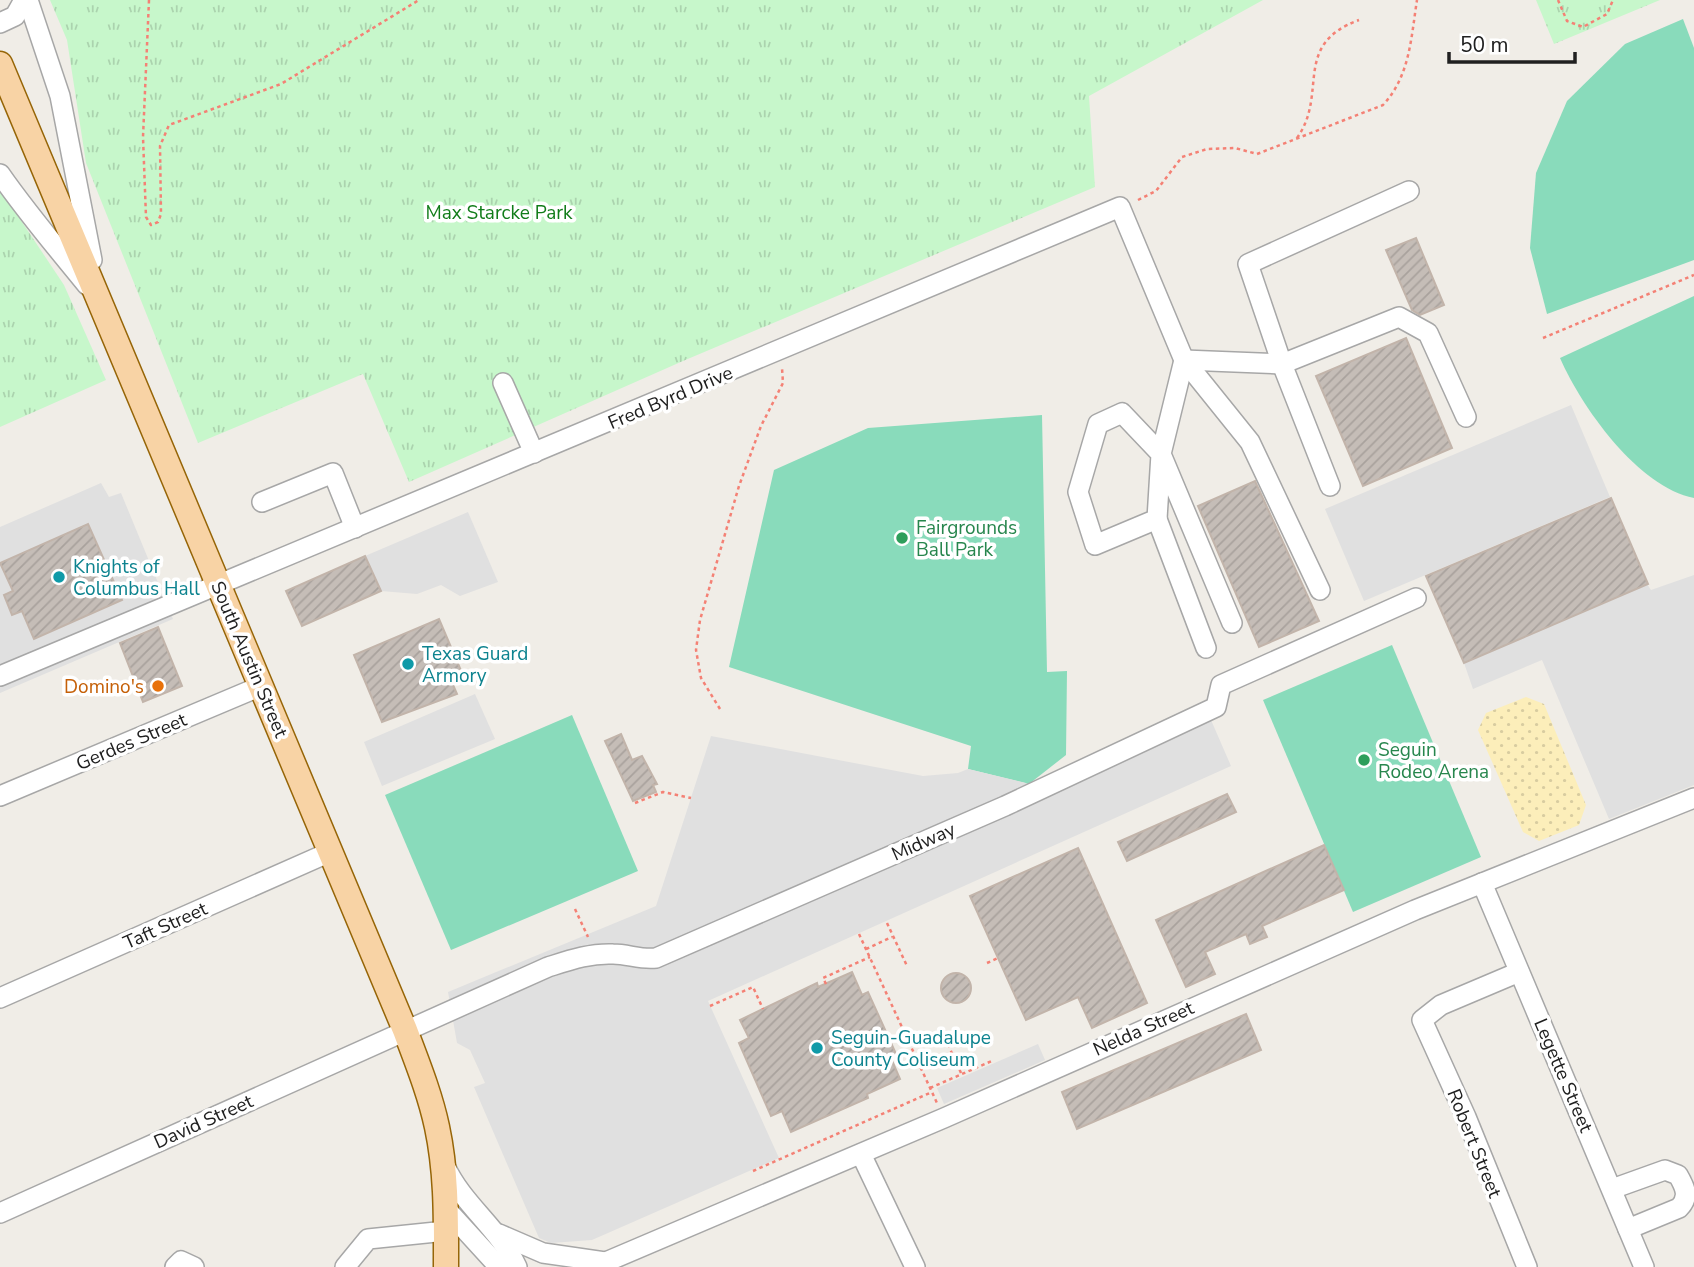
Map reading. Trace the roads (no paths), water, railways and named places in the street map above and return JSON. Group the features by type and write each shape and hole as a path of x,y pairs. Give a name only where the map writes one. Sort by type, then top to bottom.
{"main road":[{"name":"South Austin Street","path":"2,72 104,308 405,1030 436,1126 442,1160 447,1220 446,1267"}],"street":[{"path":"0,23 15,16 26,0"},
{"path":"26,0 60,96 79,207 104,308"},
{"path":"0,174 28,215 56,243 104,308"},
{"path":"1330,486 1282,364 1248,264 1409,191"},
{"name":"Fred Byrd Drive","path":"0,676 1120,207 1184,360"},
{"path":"1184,360 1282,364 1399,317 1428,333 1466,417"},
{"path":"1184,360 1161,454 1157,519 1206,648"},
{"path":"1184,360 1250,442 1320,590"},
{"path":"503,383 534,453"},
{"path":"1157,519 1095,545 1077,492 1098,424 1122,413 1161,454 1232,623"},
{"path":"262,502 333,473 355,528"},
{"name":"Midway","path":"405,1030 503,985 585,955 616,954 643,959 656,958 1005,806 1191,719 1216,707 1221,685 1416,598"},
{"name":"Gerdes Street","path":"0,796 261,686"},
{"name":"Nelda Street","path":"600,1264 944,1118 1175,1013 1694,797"},
{"name":"Taft Street","path":"0,999 330,852"},
{"name":"Legette Street","path":"1482,883 1644,1267"},
{"name":"Robert Street","path":"1519,972 1441,1005 1422,1020 1466,1117 1527,1267"},
{"name":"David Street","path":"0,1213 405,1030"},
{"path":"861,1154 915,1267"},
{"path":"442,1160 456,1188 499,1234 517,1267"},
{"path":"1612,1189 1665,1170 1678,1175 1686,1190 1685,1202 1679,1208 1628,1229"},
{"path":"345,1267 368,1239 447,1220 499,1267"},
{"path":"499,1234 543,1253 600,1264"},
{"path":"175,1267 181,1261 194,1267"}],"place":[{"name":"Fairgrounds Ball Park","path":"902,538"},
{"name":"Knights of Columbus Hall","path":"59,577"},
{"name":"Texas Guard Armory","path":"408,664"},
{"name":"Domino's","path":"158,686"},
{"name":"Seguin Rodeo Arena","path":"1364,760"},
{"name":"Seguin-Guadalupe County Coliseum","path":"817,1048"}],"park label":[{"name":"Max Starcke Park","path":"499,212"}]}
